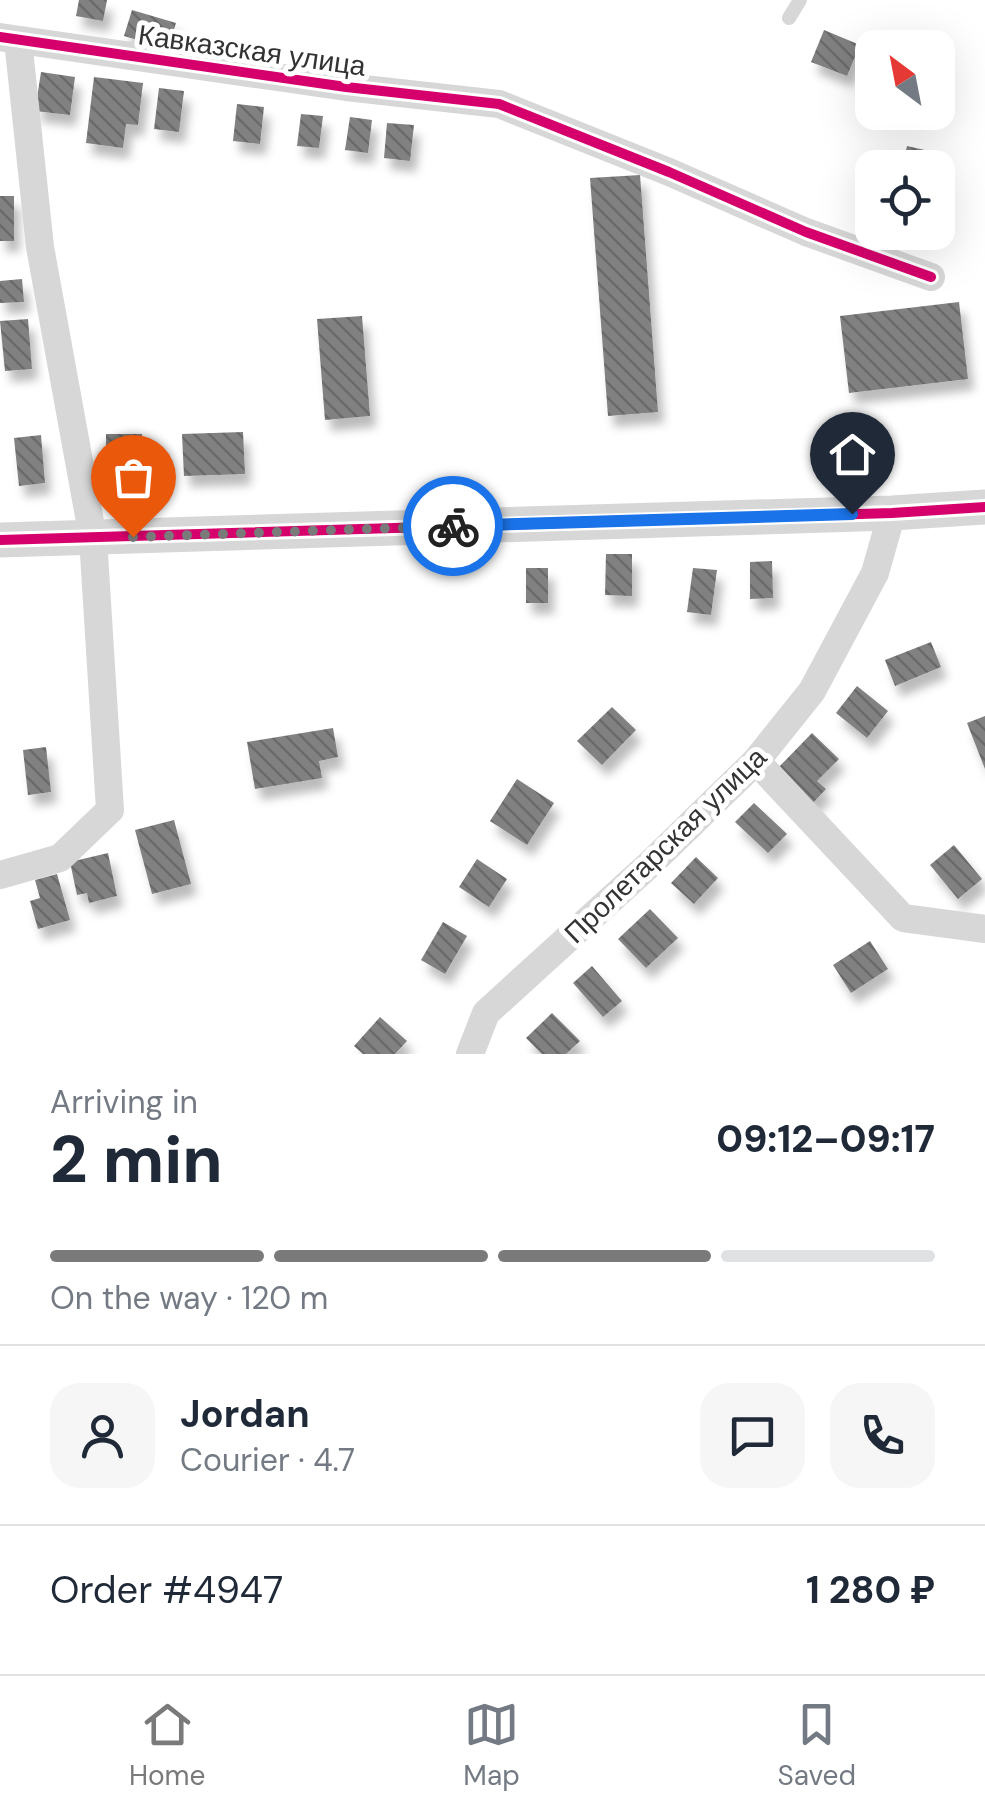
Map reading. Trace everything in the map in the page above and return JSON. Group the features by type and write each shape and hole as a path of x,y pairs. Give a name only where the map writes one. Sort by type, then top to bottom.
{"street":[{"name":"Кавказская улица","path":"9,38 346,87 499,104 806,232 931,277"},
{"path":"0,875 60,858 110,810 93,538 40,246 9,38"},
{"path":"0,540 985,507"},
{"name":"Пролетарская улица","path":"470,1054 486,1013 652,863 756,761 812,691 875,573 892,513"},
{"path":"756,761 903,918 985,930"}],"lane":[{"path":"790,18 800,0"}],"building":[{"path":"79,0 107,0 103,21 76,16"},
{"path":"132,10 176,23 168,49 124,36"},
{"path":"824,30 855,43 855,57 847,76 811,62"},
{"path":"41,72 75,77 70,115 35,111"},
{"path":"94,77 143,83 138,125 126,124 123,148 86,143"},
{"path":"159,88 184,91 179,132 154,129"},
{"path":"237,104 264,107 260,144 233,141"},
{"path":"301,114 323,116 319,148 297,146"},
{"path":"350,117 372,120 368,153 345,150"},
{"path":"387,123 414,125 410,161 384,158"},
{"path":"640,175 658,412 608,416 590,178"},
{"path":"0,196 14,196 14,241 0,241"},
{"path":"22,279 24,302 0,303 0,281"},
{"path":"959,302 968,379 849,393 840,316"},
{"path":"362,316 370,416 325,420 317,319"},
{"path":"28,319 32,369 5,371 0,321"},
{"path":"243,432 245,474 184,476 182,434"},
{"path":"106,434 142,434 142,464 135,464 135,476 106,476"},
{"path":"41,435 45,483 19,486 14,438"},
{"path":"606,554 632,554 632,596 605,595"},
{"path":"772,561 773,598 750,599 750,562"},
{"path":"526,568 548,568 548,603 526,603"},
{"path":"693,568 717,570 711,615 687,612"},
{"path":"931,642 941,667 895,686 885,660"},
{"path":"857,686 888,711 867,738 836,713"},
{"path":"612,707 636,730 602,765 577,741"},
{"path":"985,716 985,769 967,723"},
{"path":"333,728 338,757 319,761 322,778 255,789 247,742"},
{"path":"812,733 839,759 817,781 826,789 812,804 776,770"},
{"path":"46,747 51,792 28,795 23,750"},
{"path":"517,779 554,803 527,845 490,821"},
{"path":"754,803 787,834 768,853 735,822"},
{"path":"174,820 191,884 152,894 135,830"},
{"path":"954,845 982,879 958,899 930,865"},
{"path":"108,853 117,896 89,903 87,893 77,895 70,862"},
{"path":"696,857 718,878 694,904 671,883"},
{"path":"477,859 507,879 489,907 459,887"},
{"path":"57,874 70,920 38,929 30,901 40,898 35,880"},
{"path":"650,909 678,938 646,968 618,939"},
{"path":"443,922 467,936 445,974 421,960"},
{"path":"870,941 888,969 851,993 833,965"},
{"path":"592,966 622,1001 603,1017 573,983"},
{"path":"552,1013 580,1041 566,1054 542,1054 526,1038"},
{"path":"380,1017 407,1041 395,1054 363,1054 354,1046"}],"cycle path":[{"path":"0,37 346,87 499,104 806,232 931,277"},
{"path":"0,540 985,507"}],"way so far":[{"path":"133,537 453,526"}],"route":[{"path":"453,526 852,514"}]}
